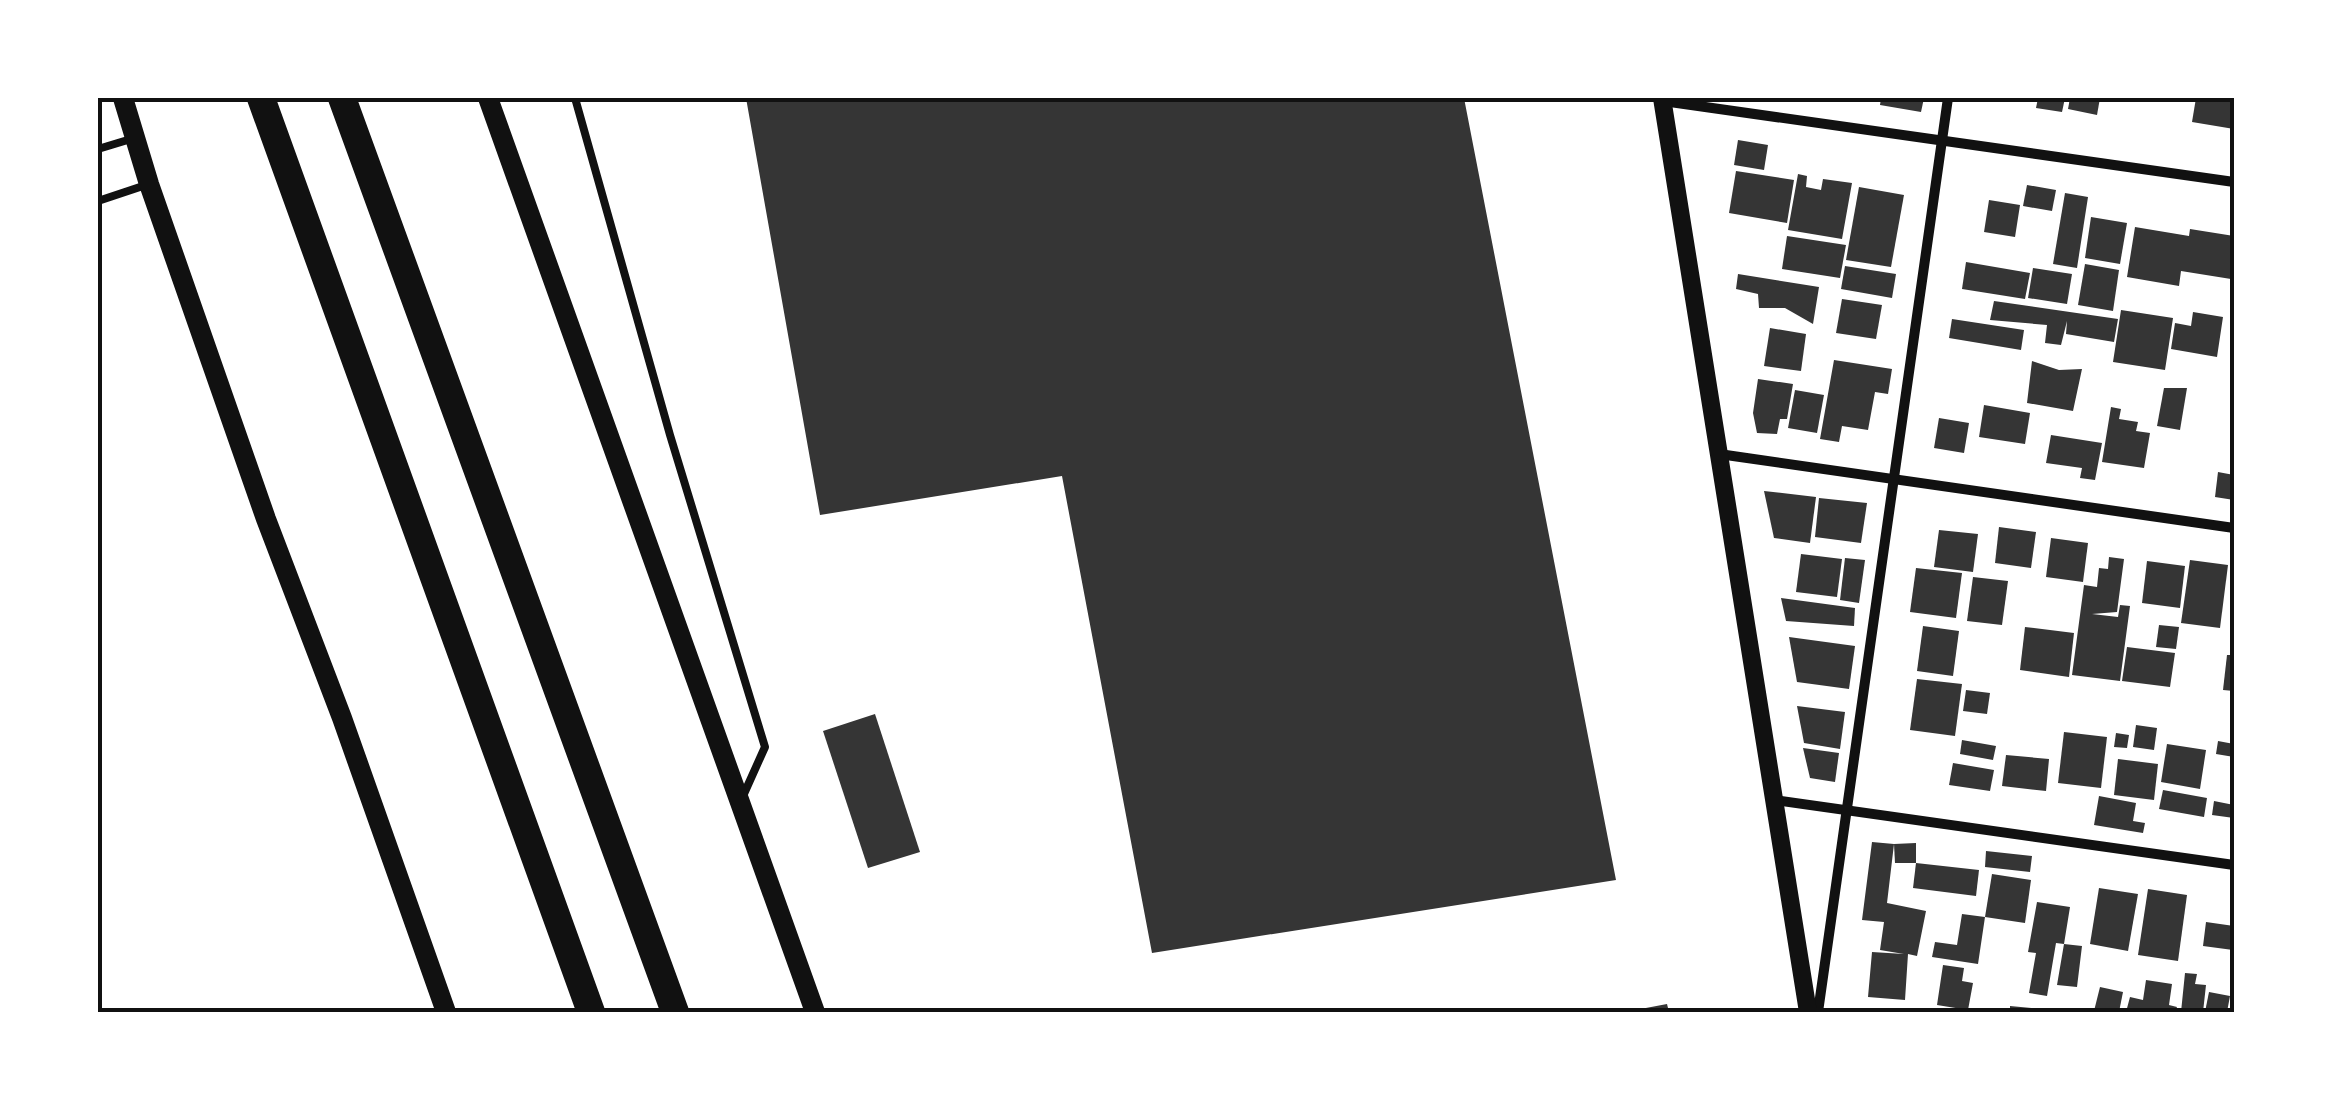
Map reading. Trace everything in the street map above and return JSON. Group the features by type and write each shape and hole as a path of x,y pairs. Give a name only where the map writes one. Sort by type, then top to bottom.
{"highway":[{"path":"261,98 591,1012"},
{"path":"342,98 676,1012"}],"main road":[{"path":"123,98 149,184 446,1012"},
{"path":"488,98 815,1012"}],"street":[{"path":"1818,1012 1948,98"},
{"path":"1808,1012 1663,99 2234,182"},
{"path":"1719,454 2234,528"},
{"path":"1774,800 2234,865"}],"lane":[{"path":"575,98 764,748 740,804"},
{"path":"98,150 135,138"},
{"path":"98,200 149,184"}],"building":[{"path":"746,98 1464,98 1616,880 1152,953 1062,476 820,515"},
{"path":"1881,98 1924,98 1921,112 1880,105"},
{"path":"2038,98 2065,98 2062,112 2036,108"},
{"path":"2070,98 2100,98 2097,115 2068,109"},
{"path":"2196,98 2234,98 2234,129 2192,122"},
{"path":"1738,140 1768,145 1764,170 1734,165"},
{"path":"1736,171 1794,180 1787,223 1729,213"},
{"path":"1798,174 1807,176 1806,187 1821,190 1823,179 1852,183 1842,239 1788,230"},
{"path":"2027,185 2056,190 2052,211 2023,206"},
{"path":"1859,187 1904,195 1891,267 1846,260"},
{"path":"2065,193 2088,197 2077,268 2053,264"},
{"path":"1989,200 2020,205 2015,237 1984,232"},
{"path":"2091,217 2127,223 2120,264 2085,258"},
{"path":"2135,227 2189,236 2190,229 2234,236 2231,279 2181,271 2179,286 2127,277"},
{"path":"1787,236 1846,245 1840,278 1782,269"},
{"path":"1966,262 2030,273 2025,299 1962,289"},
{"path":"2085,264 2119,270 2113,311 2078,305"},
{"path":"1845,266 1896,274 1892,298 1841,289"},
{"path":"2033,268 2072,274 2067,304 2028,298"},
{"path":"1738,274 1819,287 1813,324 1785,308 1759,308 1758,294 1736,289"},
{"path":"1842,299 1882,305 1876,339 1836,333"},
{"path":"1994,301 2118,319 2114,342 2066,334 2067,321 2061,345 2045,343 2047,325 1990,320"},
{"path":"2121,310 2173,318 2165,370 2113,362"},
{"path":"2193,312 2223,317 2217,357 2171,349 2175,323 2191,326"},
{"path":"1952,319 2024,330 2021,350 1949,338"},
{"path":"1770,328 1806,334 1801,371 1764,366"},
{"path":"1834,360 1892,369 1888,394 1875,392 1868,430 1842,426 1839,442 1820,439"},
{"path":"2032,361 2059,370 2082,369 2073,411 2027,403"},
{"path":"1758,379 1793,384 1787,419 1780,419 1777,434 1757,433 1753,413"},
{"path":"2164,388 2187,388 2180,430 2157,426"},
{"path":"1795,390 1824,395 1817,433 1788,428"},
{"path":"1984,405 2030,413 2025,444 1979,437"},
{"path":"2111,407 2121,409 2119,419 2138,422 2136,431 2150,433 2144,468 2102,462"},
{"path":"1939,418 1969,423 1964,453 1934,448"},
{"path":"2051,435 2102,443 2095,480 2080,478 2082,468 2046,463"},
{"path":"2218,472 2234,475 2234,500 2215,497"},
{"path":"1764,491 1816,497 1810,543 1774,538"},
{"path":"1819,498 1867,503 1861,543 1815,537"},
{"path":"1999,527 2036,532 2031,568 1995,563"},
{"path":"1939,530 1978,534 1973,572 1934,567"},
{"path":"2051,538 2088,543 2083,582 2046,577"},
{"path":"1801,554 1842,559 1837,597 1796,592"},
{"path":"2109,557 2124,559 2117,612 2092,614 2118,617 2120,605 2130,606 2120,681 2072,675 2084,585 2097,587 2099,568 2108,569"},
{"path":"1845,558 1865,560 1859,603 1840,600"},
{"path":"2190,560 2228,565 2220,628 2181,623"},
{"path":"2147,561 2185,566 2180,608 2142,603"},
{"path":"1916,568 1962,573 1956,618 1910,612"},
{"path":"1973,577 2008,581 2002,625 1967,621"},
{"path":"1781,598 1855,608 1854,626 1786,621"},
{"path":"2159,625 2179,627 2176,649 2156,647"},
{"path":"1923,626 1959,631 1953,676 1917,671"},
{"path":"2025,627 2074,633 2069,677 2020,670"},
{"path":"1789,637 1855,646 1849,689 1797,682"},
{"path":"2127,647 2175,653 2170,687 2122,681"},
{"path":"2227,655 2234,655 2234,691 2223,690"},
{"path":"1917,679 1962,684 1955,736 1910,730"},
{"path":"1966,690 1990,693 1987,714 1963,711"},
{"path":"1797,706 1845,712 1840,749 1804,743"},
{"path":"875,714 920,852 868,868 823,731"},
{"path":"2136,725 2157,728 2154,750 2133,747"},
{"path":"2064,732 2107,737 2101,788 2058,783"},
{"path":"2116,733 2129,735 2127,748 2114,747"},
{"path":"1962,740 1996,746 1993,760 1960,754"},
{"path":"2218,741 2234,744 2234,757 2216,754"},
{"path":"2167,744 2206,750 2200,789 2161,782"},
{"path":"1803,748 1839,753 1835,782 1810,778"},
{"path":"2006,755 2049,759 2046,791 2002,786"},
{"path":"2118,759 2158,764 2154,800 2114,795"},
{"path":"1953,763 1994,770 1990,791 1949,785"},
{"path":"2163,790 2207,798 2204,817 2159,809"},
{"path":"2099,796 2136,803 2133,821 2145,823 2143,833 2094,825"},
{"path":"2214,801 2234,805 2234,818 2212,815"},
{"path":"1872,842 1894,844 1887,903 1926,911 1917,956 1908,954 1905,1000 1868,997 1872,952 1904,954 1880,950 1884,922 1862,920"},
{"path":"1916,843 1916,863 1895,863 1894,844"},
{"path":"1986,851 2032,856 2030,872 1985,867"},
{"path":"1916,863 1979,870 1976,896 1913,888"},
{"path":"1992,874 2031,880 2025,923 1985,917"},
{"path":"2099,888 2138,894 2128,951 2090,944"},
{"path":"2148,889 2187,895 2178,961 2138,955"},
{"path":"2037,902 2070,907 2064,944 2056,943 2047,996 2029,993 2036,953 2028,952"},
{"path":"1962,914 1985,917 1978,964 1932,957 1935,942 1957,945"},
{"path":"2206,922 2234,926 2233,950 2203,946"},
{"path":"2064,944 2082,946 2077,987 2057,985"},
{"path":"1943,965 1964,968 1962,981 1973,983 1968,1010 1937,1005"},
{"path":"2185,973 2197,974 2195,984 2206,985 2203,1012 2181,1012"},
{"path":"2146,980 2172,984 2169,1005 2177,1007 2175,1012 2126,1012 2130,997 2143,1000"},
{"path":"2100,987 2123,992 2119,1012 2094,1011"},
{"path":"2209,992 2230,996 2227,1012 2205,1012"},
{"path":"1667,1004 1669,1012 1630,1011"},
{"path":"2010,1006 2055,1010 2055,1012 2010,1012"}]}
